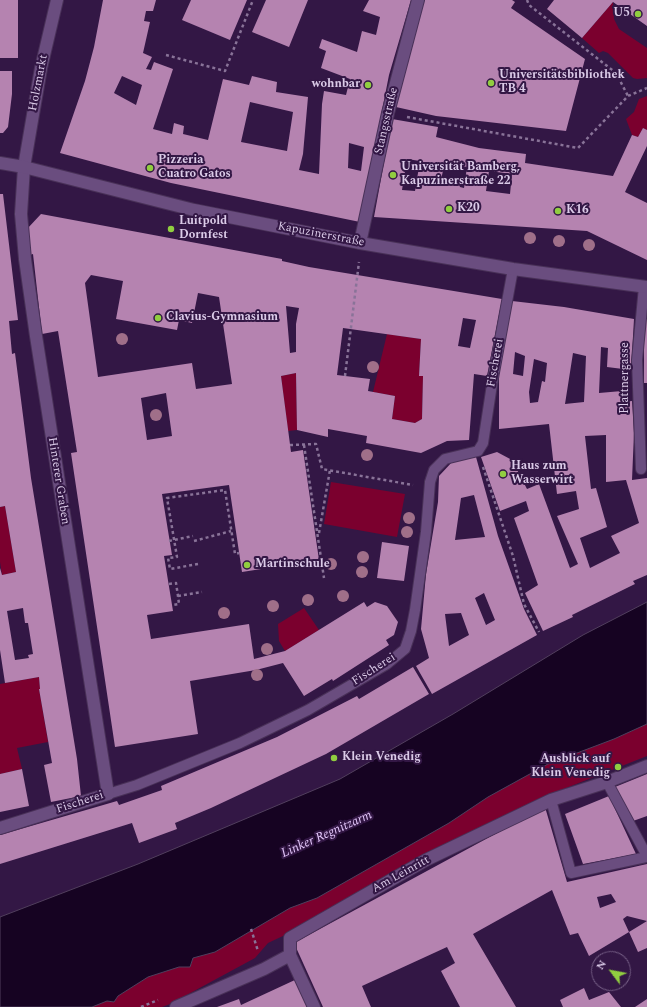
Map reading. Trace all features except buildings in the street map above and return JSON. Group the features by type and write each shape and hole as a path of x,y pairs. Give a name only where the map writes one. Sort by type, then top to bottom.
{"street":[{"name":"Holzmarkt","path":"24,167 41,68 57,0"},
{"name":"Stangsstraße","path":"360,243 388,113 418,0"},
{"name":"Kapuzinerstraße","path":"0,163 24,167 194,210 360,243 513,269 645,287"},
{"name":"Hinterer Graben","path":"24,167 21,214 25,259 63,514 108,794"},
{"name":"Am Leinritt","path":"290,955 290,938 426,860 551,800 606,782 647,766"},
{"name":"Fischerei","path":"0,828 108,794"},
{"path":"176,1007 264,969 290,955 314,1007"}],"lane":[{"name":"Fischerei","path":"108,794 144,782 240,743 308,710 387,664 405,649 411,631 426,532 430,482 434,470 445,459 478,451 483,443 513,269"},
{"name":"Plattnergasse","path":"641,469 638,360 645,287"},
{"path":"551,800 571,873 647,856 606,782"}],"path":[{"path":"166,55 225,71 253,0"},
{"path":"527,0 529,5 616,73 628,96"},
{"path":"388,113 578,148 628,96 647,88"},
{"path":"345,376 358,275"},
{"path":"290,446 316,444 322,469 417,486"},
{"path":"304,445 319,535 324,578"},
{"path":"478,451 512,556 524,604 539,632"},
{"path":"319,535 330,470"},
{"path":"198,564 170,570 168,558 177,557 167,498 225,490 235,554 239,553"},
{"path":"194,541 231,531"},
{"path":"169,541 193,536"},
{"path":"169,584 176,583 178,596 179,604 172,605"},
{"path":"178,596 202,592"},
{"path":"251,929 259,953"}],"shaded area":[{"path":"613,2 614,19 619,29 647,48 647,78 633,78 608,53 603,51 599,53 582,38"},
{"path":"647,96 647,130 643,128 638,137 632,135 626,119 634,112 639,99"},
{"path":"387,334 421,339 419,375 423,376 422,419 415,423 392,419 395,396 373,392"},
{"path":"296,373 297,430 288,431 281,376"},
{"path":"331,482 405,494 397,537 324,524"},
{"path":"5,506 16,572 2,575 0,562 0,507"},
{"path":"304,608 319,630 285,651 279,641 278,624"},
{"path":"39,677 39,689 48,742 17,748 22,769 0,774 0,684"},
{"path":"647,724 647,756 551,794 300,928 268,943 255,958 170,1004 162,1007 92,1007 107,1001 114,1002 118,996 148,977 179,967 190,967 193,958 215,952 290,908 317,898 449,823 488,797 548,764 614,739"}],"water":[{"name":"Linker Regnitzarm","path":"647,602 647,724 614,739 548,764 488,797 449,823 317,898 290,908 215,952 193,958 190,967 179,967 148,977 118,996 114,1002 107,1001 92,1007 0,1007 0,917 138,864 340,779 453,714 583,635"}],"place":[{"name":"U5","path":"638,14"},
{"name":"Universitätsbibliothek TB 4","path":"491,83"},
{"name":"wohnbar","path":"368,85"},
{"name":"Pizzeria Cuatro Gatos","path":"150,168"},
{"name":"Universität Bamberg, Kapuzinerstraße 22","path":"393,175"},
{"name":"K20","path":"449,209"},
{"name":"K16","path":"558,211"},
{"name":"Luitpold Dornfest","path":"171,229"},
{"name":"Clavius-Gymnasium","path":"158,318"},
{"name":"Haus zum Wasserwirt","path":"503,474"},
{"name":"Martinschule","path":"247,565"},
{"name":"Klein Venedig","path":"334,758"},
{"name":"Ausblick auf Klein Venedig","path":"618,767"}]}
